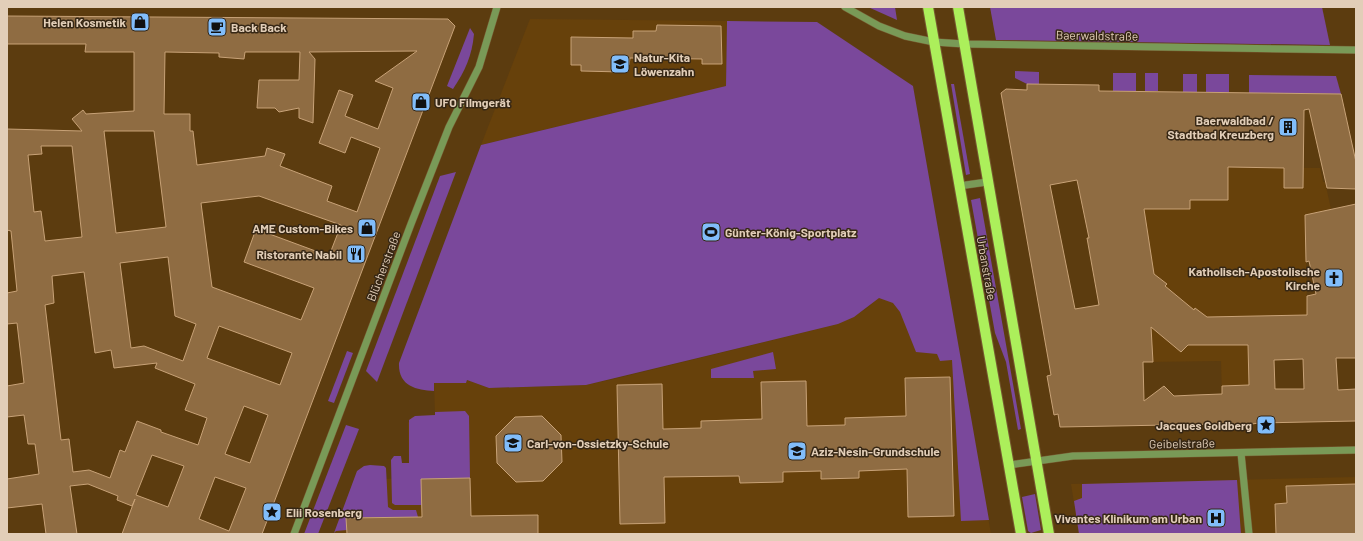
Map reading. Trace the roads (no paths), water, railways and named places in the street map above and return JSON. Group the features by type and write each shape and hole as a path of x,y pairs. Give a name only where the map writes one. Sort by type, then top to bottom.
{"main road":[{"name":"Urbanstraße","path":"928,7 1021,534"},
{"name":"Urbanstraße","path":"958,7 987,182 1049,534"}],"street":[{"name":"Blücherstraße","path":"294,534 449,127 479,67 497,7"},
{"name":"Baerwaldstraße","path":"845,7 897,33 934,42 964,44 1356,50"},
{"path":"960,186 987,182"},
{"name":"Geibelstraße","path":"1008,465 1073,456 1356,450"},
{"path":"1241,453 1249,534"}],"place":[{"name":"Helen Kosmetik","path":"140,22"},
{"name":"Back Back","path":"217,27"},
{"name":"Natur-Kita Löwenzahn","path":"620,64"},
{"name":"UFO Filmgerät","path":"421,102"},
{"name":"Baerwaldbad / Stadtbad Kreuzberg","path":"1288,127"},
{"name":"AME Custom-Bikes","path":"367,228"},
{"name":"Günter-König-Sportplatz","path":"711,232"},
{"name":"Ristorante Nabil","path":"356,254"},
{"name":"Katholisch-Apostolische Kirche","path":"1334,278"},
{"name":"Jacques Goldberg","path":"1266,425"},
{"name":"Carl-von-Ossietzky-Schule","path":"513,443"},
{"name":"Aziz-Nesin-Grundschule","path":"797,451"},
{"name":"Elii Rosenberg","path":"272,512"},
{"name":"Vivantes Klinikum am Urban","path":"1216,518"}]}
